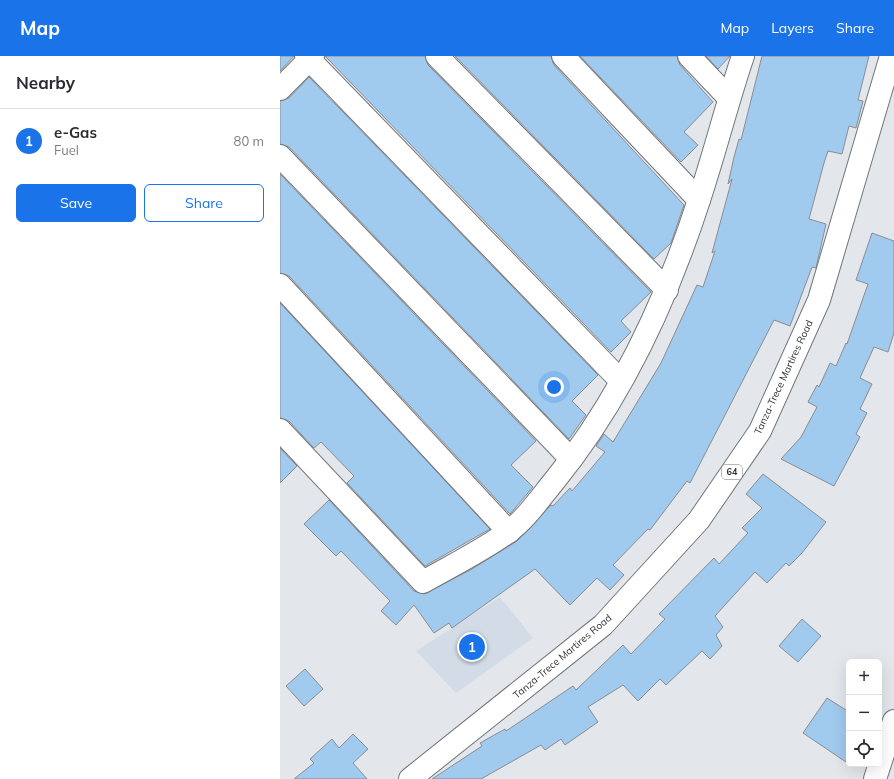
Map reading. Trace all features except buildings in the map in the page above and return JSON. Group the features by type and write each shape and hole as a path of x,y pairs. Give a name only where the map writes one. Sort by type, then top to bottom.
{"street":[{"path":"438,56 667,290"},
{"path":"563,56 699,200"},
{"path":"688,56 729,98"},
{"path":"280,430 423,582 509,532 571,459 622,381 667,290 699,200 743,56"},
{"name":"Tanza-Trece Martires Road","path":"410,779 603,625 699,520 760,431 819,300 891,56"},
{"path":"280,89 310,57 622,381"},
{"path":"280,156 571,459"},
{"path":"280,285 509,532"},
{"path":"875,779 894,721"}],"shaded area":[{"path":"500,597 533,638 456,693 416,651"}],"place":[{"name":"e-Gas","path":"472,647"}]}
